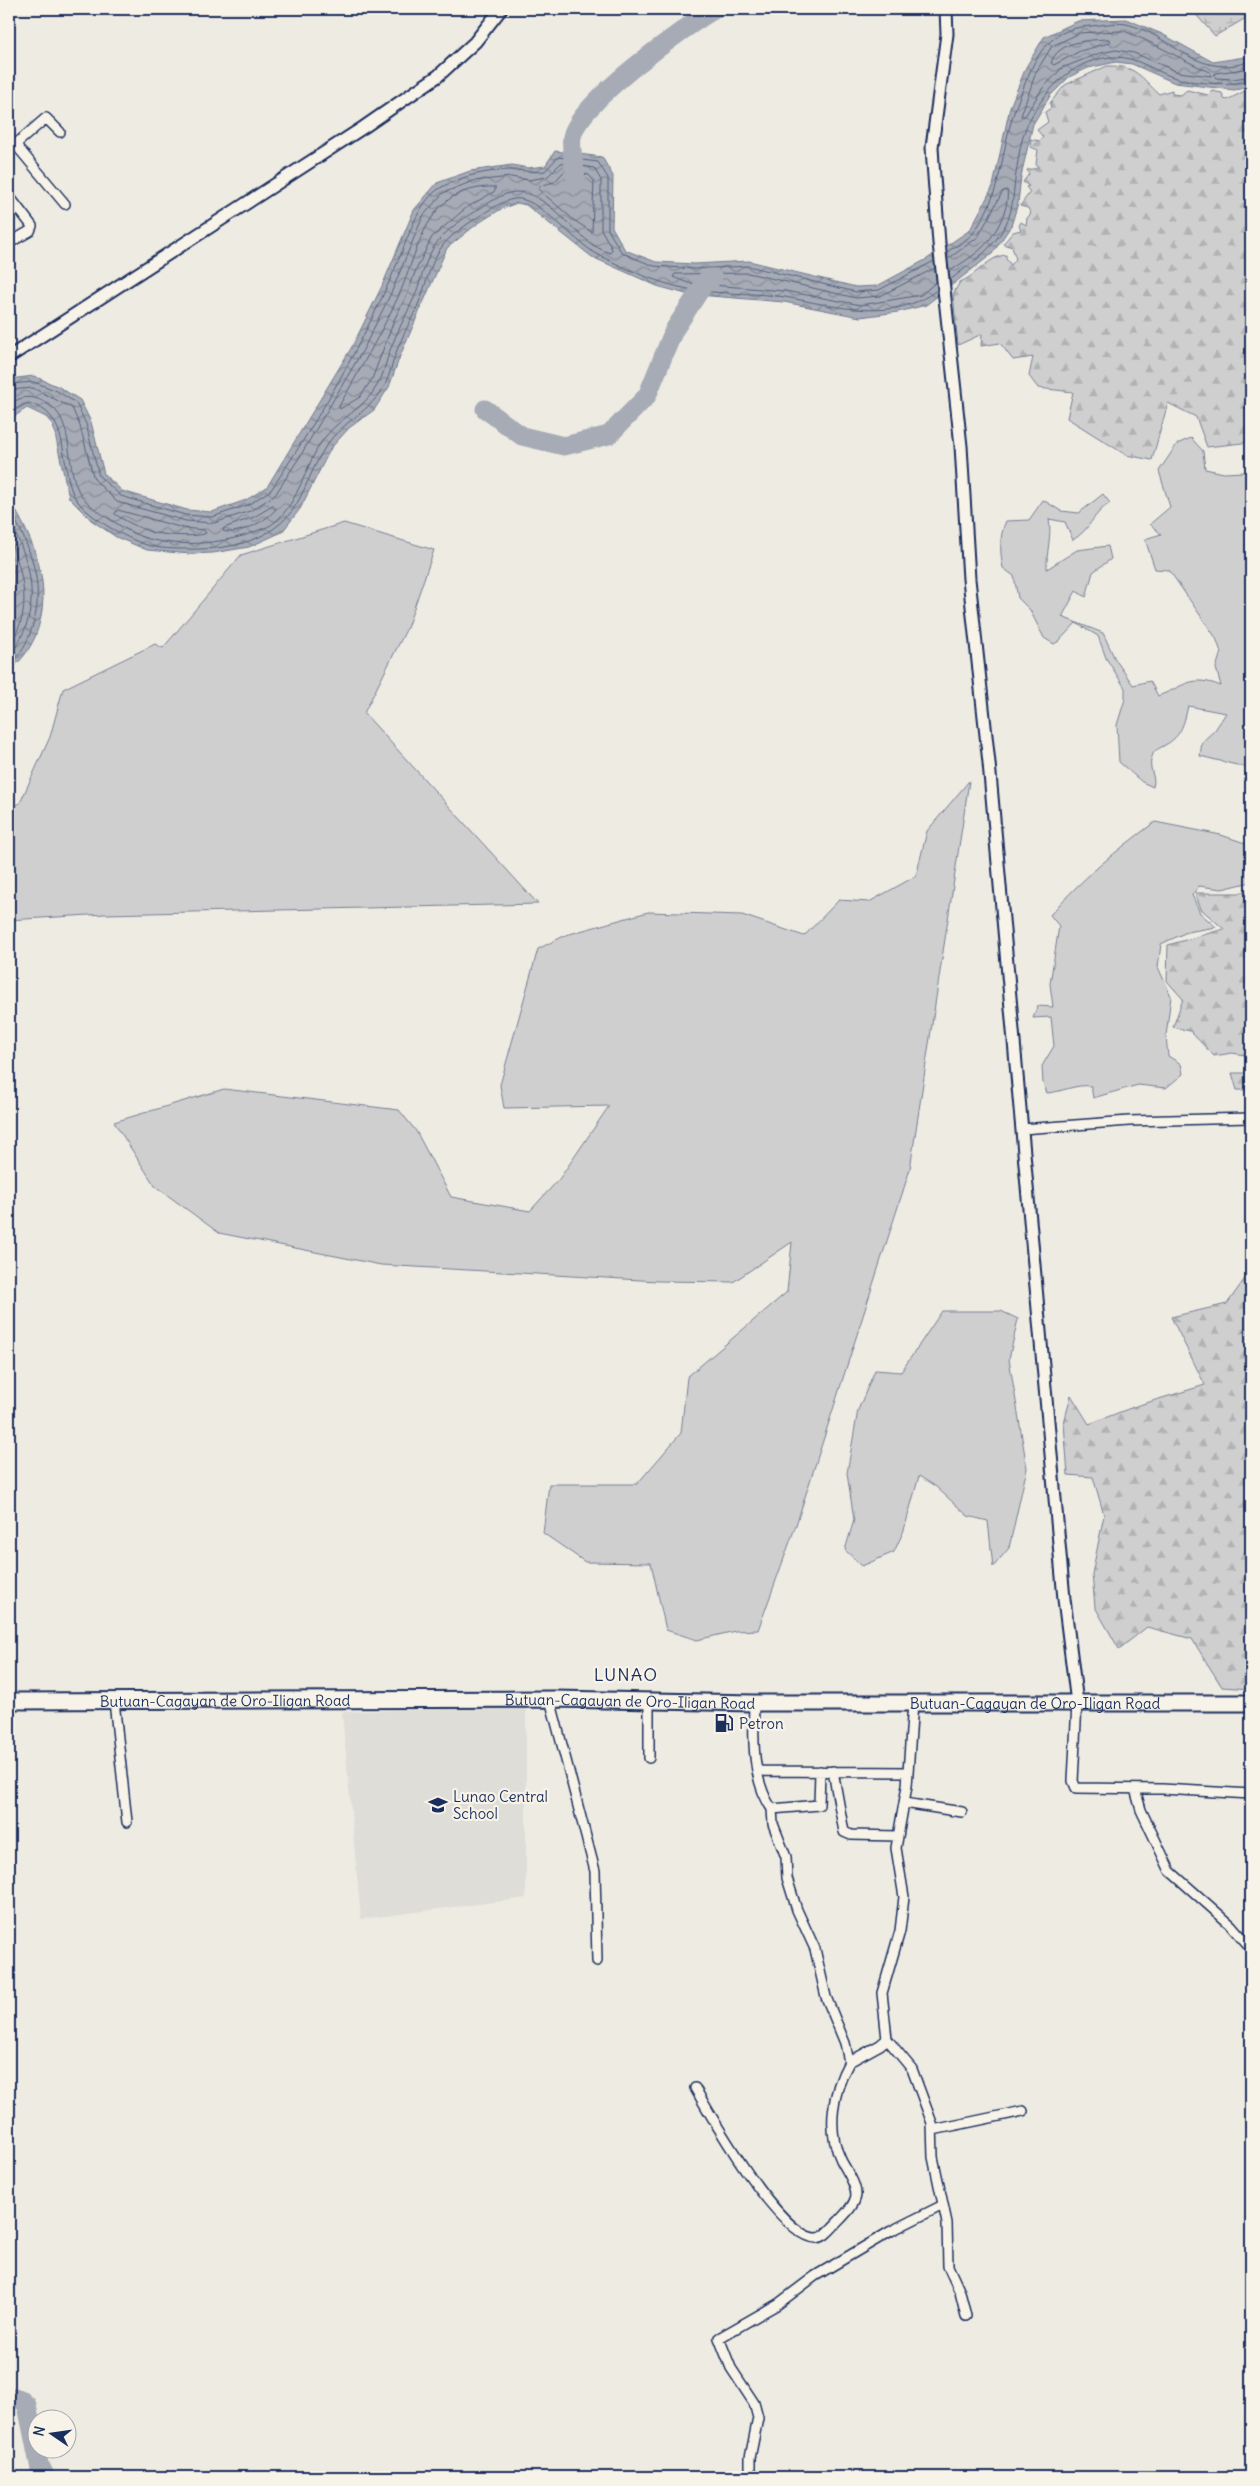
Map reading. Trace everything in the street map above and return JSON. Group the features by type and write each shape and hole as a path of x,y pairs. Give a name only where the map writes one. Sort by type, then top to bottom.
{"highway":[{"name":"Butuan-Cagayan de Oro-Iligan Road","path":"9,1701 550,1699 754,1703 1251,1703"}],"street":[{"path":"9,357 364,127 438,76 476,42 501,9"},
{"path":"946,9 944,56 932,147 939,244 961,446 969,578 989,763 1064,1599 1077,1703 1074,1786 1080,1789 1135,1789 1251,1794"},
{"path":"60,132 46,118 12,147 65,204"},
{"path":"9,196 32,226 30,231 9,244"},
{"path":"1022,1129 1129,1121 1251,1118"},
{"path":"550,1699 595,1871 597,1961"},
{"path":"649,1700 649,1758"},
{"path":"114,1701 127,1822"},
{"path":"695,2088 734,2152 771,2204 797,2230 817,2238 824,2236 853,2204 856,2195 855,2187 837,2150 833,2125 835,2098 849,2062 845,2044 826,1997 814,1949 797,1910 788,1878 786,1857 772,1824 772,1809 764,1798 753,1734 754,1703"},
{"path":"914,1703 908,1772 896,1858 904,1897 900,1931 882,1992 887,2039 912,2069 933,2130 933,2157 947,2223 948,2266 960,2292 966,2316"},
{"path":"758,1770 908,1772"},
{"path":"772,1809 819,1805 820,1771"},
{"path":"833,1771 844,1832 851,1835 898,1836"},
{"path":"1135,1789 1141,1810 1170,1871 1231,1925 1251,1948"},
{"path":"904,1803 962,1812"},
{"path":"849,2062 880,2045 887,2039"},
{"path":"933,2130 1023,2111"},
{"path":"750,2477 750,2458 758,2418 754,2403 731,2368 719,2338 778,2304 815,2276 891,2231 943,2205"}],"shaded area":[{"name":"Lunao Central School","path":"526,1706 526,1898 361,1919 342,1712"}],"green space":[{"path":"1191,9 1251,9 1251,15 1215,36"},
{"path":"1107,66 1117,66 1132,70 1159,94 1172,90 1172,94 1181,95 1187,90 1208,95 1212,91 1222,93 1224,99 1227,100 1247,90 1245,98 1251,99 1251,442 1207,447 1196,417 1168,403 1152,460 1126,455 1067,418 1073,392 1038,388 1029,376 1033,357 1013,360 1000,343 981,346 982,334 958,345 953,294 960,282 988,262 1000,256 1006,255 1006,259 1011,265 1016,259 1012,247 1003,244 1013,232 1021,230 1019,226 1021,222 1026,225 1027,218 1031,214 1028,208 1020,206 1030,192 1026,187 1029,186 1023,182 1029,174 1027,170 1038,168 1036,164 1038,150 1031,147 1030,139 1040,141 1043,137 1037,130 1048,122 1045,112 1051,108 1050,103 1065,85"},
{"path":"1191,438 1203,451 1205,469 1224,473 1245,472 1251,483 1251,809 1249,809 1249,768 1200,756 1202,742 1215,730 1226,713 1188,706 1179,733 1153,754 1151,768 1154,779 1153,787 1142,782 1119,762 1117,725 1125,699 1125,688 1106,658 1098,636 1076,623 1054,644 1044,638 1030,610 1018,598 1014,576 1003,568 1002,562 1001,538 1006,521 1029,520 1043,500 1061,511 1079,513 1103,494 1110,503 1073,540 1065,522 1049,519 1050,532 1047,569 1077,550 1108,546 1111,559 1093,572 1086,597 1076,591 1062,617 1103,633 1115,659 1133,685 1150,681 1158,696 1195,681 1221,686 1216,668 1221,652 1216,638 1169,570 1155,569 1145,539 1161,534 1150,524 1170,507 1159,471 1177,444"},
{"path":"344,523 434,550 407,628 364,713 538,904 105,914 9,920 9,810 20,803 50,737 63,689 155,644 163,648 241,555"},
{"path":"969,781 910,1169 796,1525 758,1630 735,1631 697,1640 666,1630 651,1563 585,1562 543,1533 549,1484 637,1484 681,1433 687,1377 787,1292 792,1242 733,1282 658,1281 381,1265 219,1233 155,1186 114,1122 224,1089 399,1110 416,1131 451,1197 530,1211 560,1178 609,1106 504,1108 500,1085 538,949 566,935 648,912 742,915 804,936 839,900 869,902 916,876 927,831"},
{"path":"1155,822 1221,835 1251,845 1251,882 1222,889 1199,886 1192,895 1200,913 1216,927 1187,932 1161,944 1158,967 1171,996 1166,1036 1168,1056 1181,1064 1183,1074 1166,1088 1138,1085 1093,1098 1091,1086 1079,1086 1047,1093 1043,1083 1042,1066 1054,1046 1051,1017 1033,1018 1038,1006 1053,1007 1050,984 1059,926 1050,915 1074,889 1127,843"},
{"path":"1251,889 1251,1056 1232,1053 1214,1056 1190,1031 1173,1027 1183,999 1167,981 1168,945 1224,929 1201,909 1195,893 1239,893"},
{"path":"1232,1073 1251,1073 1251,1090 1237,1090"},
{"path":"1251,1270 1251,1689 1222,1687 1192,1639 1147,1627 1119,1649 1095,1607 1092,1574 1104,1515 1093,1477 1068,1475 1064,1423 1071,1395 1089,1424 1136,1406 1205,1385 1171,1317 1227,1304"},
{"path":"942,1311 1001,1311 1018,1319 1009,1359 1027,1468 1009,1548 993,1567 988,1521 968,1516 935,1486 919,1476 904,1530 894,1552 862,1566 845,1550 854,1520 847,1473 858,1410 875,1370 901,1372"}],"water":[{"path":"1126,19 1162,34 1213,62 1251,56 1251,87 1234,90 1175,83 1132,64 1116,62 1088,68 1069,77 1050,96 1033,124 1021,176 1018,203 1011,226 992,254 926,305 898,312 860,317 784,302 686,294 657,286 592,257 526,205 517,203 501,209 477,224 447,248 400,356 389,387 374,410 349,428 331,448 300,509 282,532 249,547 213,553 190,554 147,550 116,537 91,520 69,498 53,425 46,417 27,408 9,420 9,379 34,376 59,387 80,400 91,422 104,474 122,491 187,510 212,512 246,500 267,487 353,345 382,286 414,210 437,183 470,171 512,165 528,168 545,166 555,151 602,157 613,176 612,227 625,250 656,262 695,264 749,261 856,287 877,286 927,259 970,230 993,186 1010,107 1026,67 1044,37 1078,21"},
{"path":"9,498 26,531 39,565 43,600 41,618 35,637 24,655 9,670"}],"waterway":[{"path":"576,179 572,137 592,105 657,49 715,9"},
{"path":"485,409 522,436 564,446 609,435 647,396 674,330 708,278 713,278"},
{"path":"9,2396 20,2399 27,2405 40,2469 46,2477"}],"place":[{"name":"Petron","path":"724,1723"},
{"name":"Lunao Central School","path":"438,1805"}],"district":[{"name":"LUNAO","path":"626,1674"}]}
